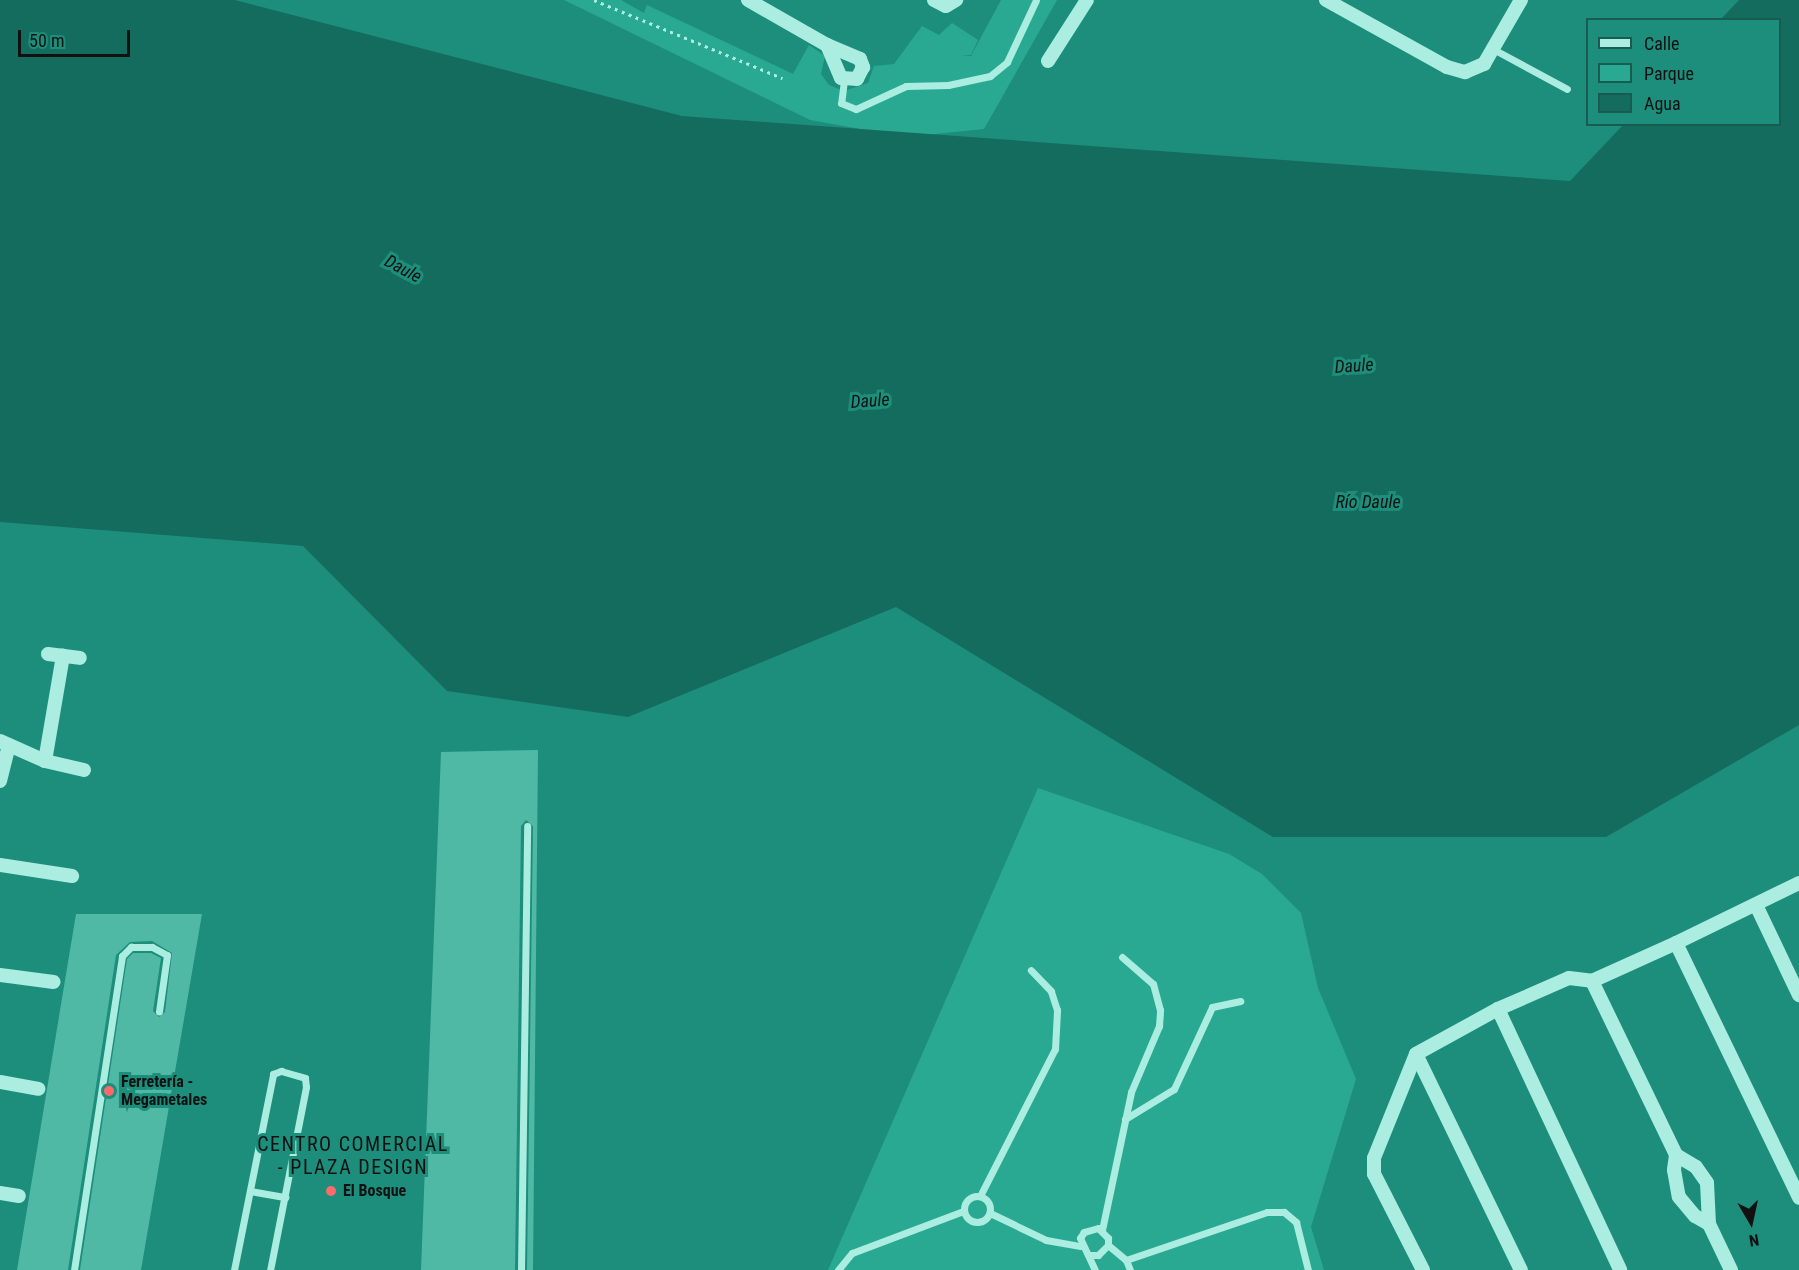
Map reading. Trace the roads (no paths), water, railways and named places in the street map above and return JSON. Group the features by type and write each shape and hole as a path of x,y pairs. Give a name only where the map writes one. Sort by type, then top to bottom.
{"street":[{"path":"748,0 827,45 856,56 862,63 860,76 844,80 836,72 827,45"},
{"path":"934,0 946,6 956,0"},
{"path":"1048,61 1087,0"},
{"path":"1326,0 1455,71 1476,70 1493,49 1521,0"},
{"path":"48,654 80,658"},
{"path":"45,761 63,656"},
{"path":"0,781 5,743 45,761 84,770"},
{"path":"0,865 72,876"},
{"path":"1423,1270 1373,1167 1416,1054 1498,1009 1569,978 1592,981 1799,883"},
{"path":"1756,905 1799,995"},
{"path":"1676,943 1799,1198"},
{"path":"0,975 54,982"},
{"path":"1592,981 1676,1155 1696,1167 1707,1183 1711,1208 1709,1224 1731,1270"},
{"path":"1498,1009 1620,1270"},
{"path":"1416,1054 1521,1270"},
{"path":"0,1082 38,1089"},
{"path":"1676,1155 1674,1170 1679,1197 1695,1216 1709,1224"},
{"path":"0,1193 19,1196"}],"lane":[{"path":"844,80 841,103 856,109 906,86 948,85 990,76 1007,62 1036,0"},
{"path":"1493,49 1567,89"},
{"path":"521,1270 527,826"},
{"path":"74,1270 122,956 131,947 152,947 167,955 159,1011"},
{"path":"1122,957 1153,984 1160,1010 1159,1026 1131,1092 1101,1230 1108,1245 1126,1260 1130,1270"},
{"path":"838,1270 852,1253 963,1211 968,1199 980,1196 1055,1049 1057,1010 1051,991 1031,970"},
{"path":"1125,1119 1174,1089 1212,1007 1240,1001"},
{"path":"234,1270 273,1074 281,1071 305,1078 306,1086 270,1270"},
{"path":"250,1191 285,1197"},
{"path":"980,1196 988,1202 990,1213"},
{"path":"963,1211 968,1220 978,1222 990,1213"},
{"path":"1126,1260 1268,1212 1284,1212 1296,1221 1308,1270"},
{"path":"990,1213 1046,1240 1080,1246 1090,1255 1095,1270"},
{"path":"1080,1246 1084,1232 1090,1228 1101,1230"},
{"path":"1090,1255 1098,1256 1108,1245"}],"water":[{"name":"Río Daule","path":"0,0 235,0 682,116 1570,181 1622,126 1781,126 1781,18 1722,18 1739,0 1799,0 1799,725 1606,837 1273,837 896,607 628,717 447,691 303,546 0,522"}],"place":[{"name":"Ferretería - Megametales","path":"109,1091"},
{"name":"El Bosque","path":"331,1191"}],"district":[{"name":"CENTRO COMERCIAL - PLAZA DESIGN","path":"353,1156"}],"water label":[{"name":"Daule","path":"403,269"},
{"name":"Daule","path":"1354,366"},
{"name":"Daule","path":"870,401"}]}
